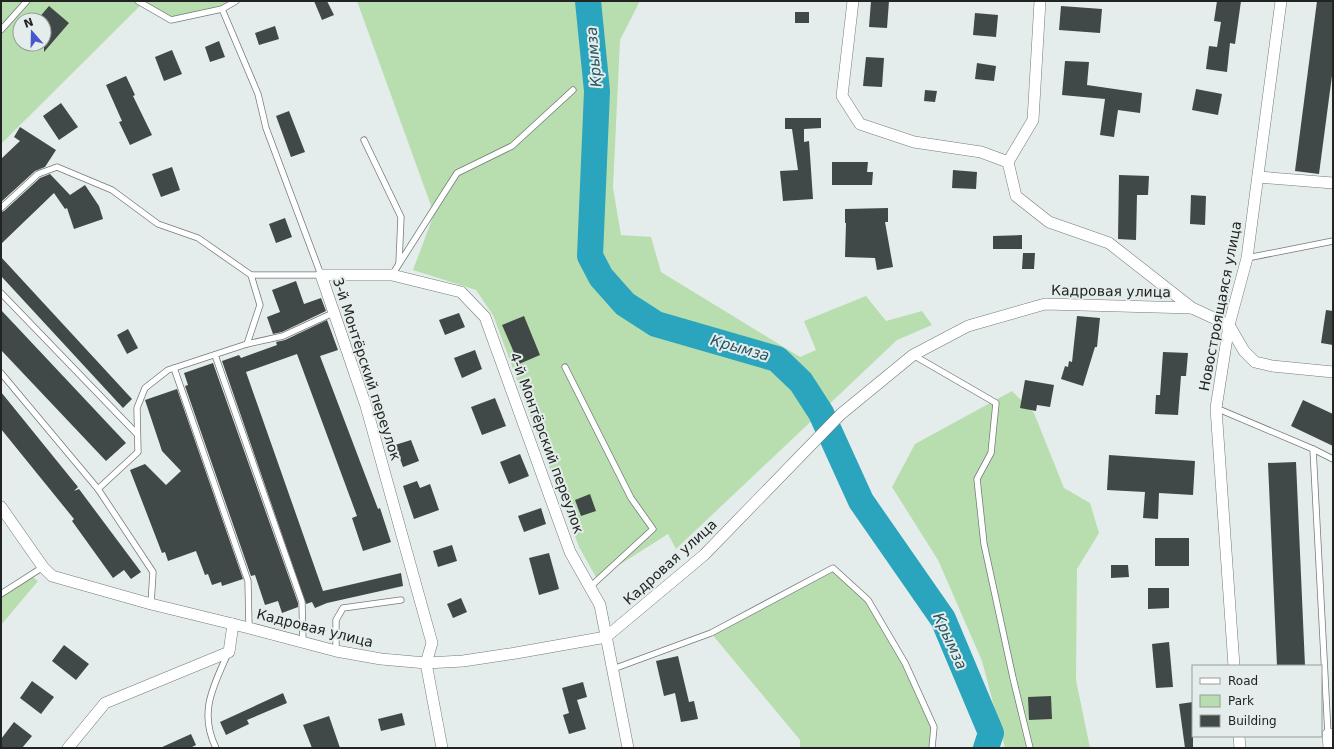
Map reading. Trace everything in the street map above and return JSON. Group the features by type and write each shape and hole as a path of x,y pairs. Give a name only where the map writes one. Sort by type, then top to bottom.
{"street":[{"path":"853,1 842,96 860,124 914,142 981,152 1008,162"},
{"path":"1040,1 1033,120 1008,162 1016,196 1048,222 1109,243 1192,308"},
{"name":"Новостроящаяся улица","path":"1234,665 1216,408 1229,325 1247,258 1281,1"},
{"path":"1258,177 1333,183"},
{"name":"4-й Монтёрский переулок","path":"321,275 392,275 461,292 485,317 570,552 600,605 628,748"},
{"name":"3-й Монтёрский переулок","path":"321,275 333,314 366,406 432,643 426,662 442,748"},
{"name":"Кадровая улица","path":"1,507 43,567 52,576 151,604 336,651 381,660 426,662 463,661 606,637 704,555 841,414 913,355 968,326 1045,304 1192,308 1229,325"},
{"path":"1229,325 1244,351 1255,362 1272,366 1333,372"},
{"path":"68,748 105,703 229,652 233,624"},
{"path":"1328,748 1330,734"},
{"path":"1239,737 1240,748"}],"lane":[{"path":"1,30 26,1"},
{"path":"138,1 171,20 222,9 236,1"},
{"name":"3-й Монтёрский переулок","path":"222,9 258,94 266,128 321,275"},
{"path":"392,275 457,173 512,146 573,90"},
{"path":"364,140 400,217 399,264"},
{"path":"1,208 38,174 57,167 112,190 158,224 198,238 251,275 321,275"},
{"path":"1247,258 1333,241"},
{"path":"247,344 260,305 251,275"},
{"path":"1,293 138,434"},
{"path":"98,489 138,452 137,408 145,388 168,370 247,344 283,336 333,314"},
{"path":"215,355 302,602 303,643"},
{"path":"913,355 996,403 991,453 977,480 984,544 1030,748"},
{"path":"565,367 631,498 653,529 590,587"},
{"path":"174,368 248,581 249,628"},
{"path":"1,373 98,489 153,572 151,604"},
{"path":"1216,408 1333,459"},
{"path":"1313,449 1330,734"},
{"path":"1,594 43,567"},
{"path":"613,669 711,633 833,568 868,600 905,663 934,727 932,748"},
{"path":"336,651 336,620 343,608 401,600"},
{"path":"216,748 212,740 208,717 210,694 229,652"}],"green space":[{"path":"1,1 236,1 222,9 171,20 142,4 1,144"},
{"path":"357,1 640,1 620,40 613,188 621,235 651,237 661,272 800,357 816,350 804,321 866,296 886,321 922,311 932,325 897,340 676,549 668,534 597,579 579,547 493,315 476,290 413,270 434,214"},
{"path":"1012,391 1034,413 1064,488 1090,503 1099,533 1077,569 1076,680 1090,748 1005,748 982,661 938,560 892,487 915,444"},
{"path":"833,568 868,600 905,663 934,727 932,748 800,748 800,740 711,633"},
{"path":"30,575 38,581 1,625 1,594"}],"building":[{"path":"314,1 327,1 334,15 322,20"},
{"path":"871,1 889,1 887,28 869,27"},
{"path":"1217,1 1241,1 1235,44 1230,43 1227,72 1206,69 1209,46 1217,47 1221,22 1214,21"},
{"path":"1317,1 1333,1 1333,68 1319,174 1295,171"},
{"path":"49,6 69,23 52,43 52,12 44,12"},
{"path":"1061,6 1102,9 1100,33 1059,30"},
{"path":"795,12 809,12 809,23 795,23"},
{"path":"975,13 998,15 996,37 973,35"},
{"path":"275,26 279,39 259,45 255,33"},
{"path":"219,41 225,57 210,62 205,47"},
{"path":"172,50 182,74 164,81 155,57"},
{"path":"866,57 884,58 882,87 863,86"},
{"path":"1065,61 1089,62 1087,85 1142,93 1140,113 1118,110 1114,137 1100,135 1105,99 1062,95"},
{"path":"977,63 996,66 994,81 975,79"},
{"path":"126,76 135,95 133,96 152,135 130,145 119,122 122,121 106,85"},
{"path":"1196,89 1222,94 1218,115 1192,110"},
{"path":"925,90 937,91 935,102 924,101"},
{"path":"61,103 78,127 59,140 43,116"},
{"path":"289,111 305,152 291,157 276,116"},
{"path":"785,118 821,118 821,128 804,129 804,142 809,141 813,199 783,201 780,171 798,170 792,129 785,129"},
{"path":"20,127 56,150 45,167 35,171 1,202 1,159 20,141 14,137"},
{"path":"832,162 868,162 867,172 873,172 872,185 832,185"},
{"path":"172,167 180,190 161,197 152,174"},
{"path":"953,170 977,172 976,189 952,188"},
{"path":"50,174 70,195 85,185 99,206 103,219 74,229 67,208 65,209 54,193 1,244 1,212 4,211 40,178"},
{"path":"1119,175 1149,176 1148,195 1137,195 1136,240 1118,239"},
{"path":"1191,195 1206,196 1205,225 1190,224"},
{"path":"888,208 888,222 885,222 893,267 877,270 875,258 845,257 845,209"},
{"path":"285,218 292,237 276,243 269,224"},
{"path":"1022,235 1022,249 993,249 993,236"},
{"path":"1023,253 1035,253 1034,269 1022,269"},
{"path":"1,257 132,399 123,408 1,276"},
{"path":"296,281 304,304 321,298 326,311 282,332 273,334 267,317 280,312 272,290"},
{"path":"1,310 126,443 106,461 1,350"},
{"path":"1326,310 1333,311 1333,345 1321,343"},
{"path":"459,313 465,327 445,335 439,320"},
{"path":"524,316 540,355 519,364 502,325"},
{"path":"1077,316 1100,318 1097,347 1095,347 1083,386 1061,379 1065,366 1068,367 1069,361 1072,362"},
{"path":"327,320 338,350 320,356 378,509 380,508 391,542 363,551 352,518 357,516 297,354 246,372 323,591 401,573 403,586 327,603 315,608 312,602 306,604 222,361 239,355 241,358 277,345 276,342 285,340"},
{"path":"128,329 138,348 127,354 117,335"},
{"path":"475,350 482,369 462,378 454,358"},
{"path":"1163,352 1188,353 1186,376 1181,376 1178,415 1155,414 1156,395 1160,395"},
{"path":"213,363 298,603 298,607 282,613 278,601 265,605 255,575 251,576 185,386 188,385 184,373"},
{"path":"1025,380 1054,385 1050,407 1037,405 1036,411 1020,408"},
{"path":"177,389 243,579 222,586 221,582 212,585 208,574 205,575 196,551 168,561 165,552 162,553 130,470 145,464 166,485 181,471 162,451 145,400"},
{"path":"1,392 78,487 74,491 79,489 141,572 131,579 124,570 113,578 72,521 74,519 1,429"},
{"path":"495,398 506,426 482,435 471,407"},
{"path":"1303,400 1333,414 1333,446 1291,426"},
{"path":"411,440 419,461 403,467 395,445"},
{"path":"520,454 529,476 509,484 500,462"},
{"path":"1109,455 1195,461 1193,495 1159,493 1158,519 1143,518 1145,492 1107,490"},
{"path":"1296,462 1305,665 1277,665 1268,463"},
{"path":"417,481 420,488 430,484 439,510 414,519 403,486"},
{"path":"590,494 596,511 581,516 575,500"},
{"path":"541,508 546,524 524,532 518,516"},
{"path":"1155,538 1189,538 1189,566 1155,566"},
{"path":"452,545 457,561 438,567 433,551"},
{"path":"549,553 559,589 539,595 529,558"},
{"path":"1111,565 1128,565 1129,577 1111,578"},
{"path":"1148,588 1169,588 1169,608 1148,609"},
{"path":"461,598 467,612 453,618 447,604"},
{"path":"1169,642 1173,687 1156,688 1152,644"},
{"path":"64,645 89,664 76,680 52,661"},
{"path":"678,656 689,702 694,701 698,719 681,722 675,693 664,696 656,661"},
{"path":"32,681 54,697 41,714 20,698"},
{"path":"583,682 587,697 577,700 586,729 569,734 563,715 569,713 562,688"},
{"path":"283,693 287,703 247,720 249,724 226,735 220,722"},
{"path":"1051,696 1052,719 1029,720 1028,697"},
{"path":"1192,702 1193,748 1185,748 1179,704"},
{"path":"402,713 405,725 381,731 378,719"},
{"path":"329,716 340,748 312,748 303,725"},
{"path":"14,722 32,736 22,748 1,748 1,739"},
{"path":"191,734 196,745 190,748 160,748"}],"waterway":[{"name":"Крымза","path":"588,1 597,91 590,256 601,277 625,304 656,324 777,359 801,382 821,413 861,501 943,619 991,733 986,748"}]}
